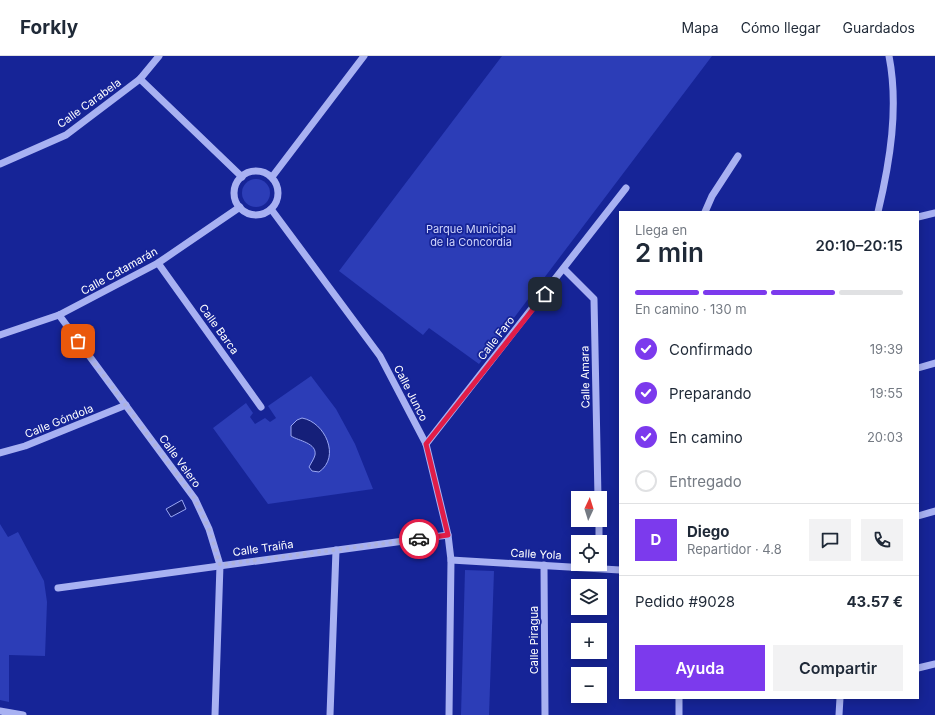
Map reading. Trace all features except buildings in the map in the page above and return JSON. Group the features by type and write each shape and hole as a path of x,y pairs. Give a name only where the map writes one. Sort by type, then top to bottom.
{"street":[{"name":"Calle Carabela","path":"0,164 66,135 140,79 159,56"},
{"path":"272,177 364,56"},
{"path":"878,211 893,129 892,71 889,56"},
{"path":"140,79 242,177"},
{"path":"705,211 712,196 738,156"},
{"path":"253,171 272,177 278,190 275,204 271,209 258,215 251,214 240,207 236,201 235,188 242,177 253,171"},
{"name":"Calle Faro","path":"426,444 626,188"},
{"name":"Calle Catamarán","path":"0,335 59,315 158,263 240,207"},
{"name":"Calle Junco","path":"271,209 380,356 426,444 448,535 451,560 449,715"},
{"path":"919,217 935,213"},
{"name":"Calle Barca","path":"158,263 261,407"},
{"name":"Calle Amara","path":"564,269 594,299 598,491"},
{"name":"Calle Velero","path":"59,315 195,499 209,529 220,565 215,715"},
{"path":"919,368 935,363"},
{"name":"Calle Góndola","path":"0,453 25,446 126,405"},
{"path":"919,516 935,511"},
{"name":"Calle Traiña","path":"58,588 448,535"},
{"path":"330,715 336,550"},
{"name":"Calle Yola","path":"451,560 571,565"},
{"name":"Calle Piragua","path":"544,565 545,715"},
{"name":"Calle Yola","path":"607,567 619,570"},
{"path":"919,668 935,664"},
{"path":"679,699 679,715"},
{"path":"839,715 840,699"},
{"path":"0,711 23,715"}],"green space":[{"name":"Parque Municipal de la Concordia","path":"502,56 712,56 479,364 429,328 423,335 339,271"},
{"path":"256,179 266,183 270,193 266,203 256,207 246,203 242,193 246,183"},
{"path":"311,376 336,409 355,444 373,489 268,504 213,428 246,403 253,413 250,417 255,424 265,418 270,422 276,418 268,406"},
{"path":"0,524 8,537 18,532 44,581 47,602 45,656 9,655 9,702 0,700"},
{"path":"465,570 494,571 489,715 461,715"}],"shaded area":[{"path":"302,418 317,426 327,441 329,458 326,466 319,472 312,471 309,467 315,455 313,448 307,443 291,436 291,426 297,420"},
{"path":"182,500 186,509 171,517 166,509"}],"way so far":[{"path":"78,341 195,499 209,529 220,565 419,539"}],"route":[{"path":"419,539 448,535 426,444 545,294"}]}
